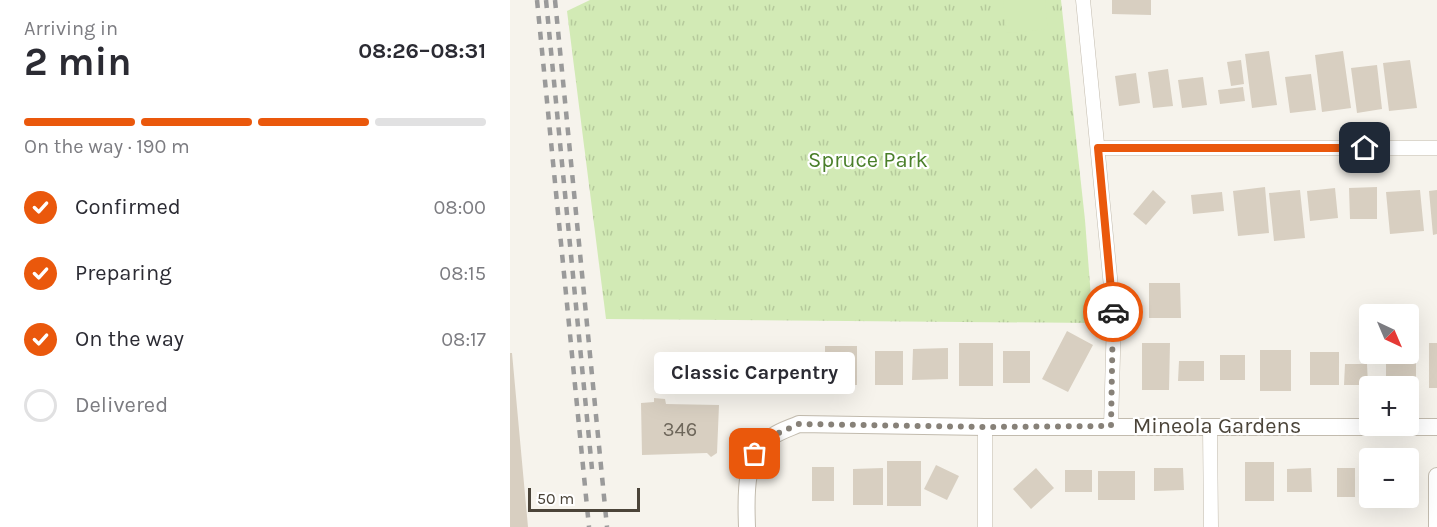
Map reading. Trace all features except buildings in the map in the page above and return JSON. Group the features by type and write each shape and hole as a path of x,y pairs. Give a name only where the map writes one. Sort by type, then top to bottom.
{"street":[{"path":"1083,0 1114,318 1111,426"},
{"path":"1098,148 1437,148"},
{"name":"Mineola Gardens","path":"747,527 745,486 755,454 774,435 799,424 985,427 1437,427"},
{"path":"985,427 986,527"},
{"path":"1210,427 1211,527"},
{"path":"1437,476 1437,527"}],"green space":[{"name":"Spruce Park","path":"590,0 1061,0 1085,220 1093,323 606,319 567,11"},
{"path":"1003,0 1045,0 1048,29 1007,33"}],"railway":[{"path":"537,0 589,527"},
{"path":"546,0 592,469"},
{"path":"555,0 607,527"}],"way so far":[{"path":"755,454 774,435 799,424 985,427 1111,426 1113,312"}],"place":[{"name":"Classic Carpentry","path":"755,454"}],"route":[{"path":"1113,312 1098,148 1365,148"}]}
